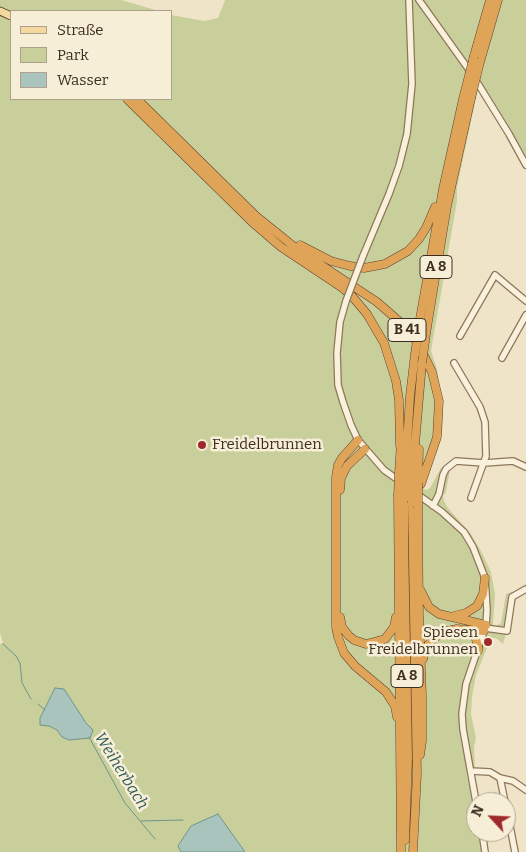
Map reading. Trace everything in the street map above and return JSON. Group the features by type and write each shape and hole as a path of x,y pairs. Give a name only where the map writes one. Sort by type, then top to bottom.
{"highway":[{"name":"A 8","path":"402,852 407,809 408,758 404,550 418,397 447,206 474,56 490,0"},
{"name":"A 8","path":"411,479 415,354 442,189 467,99 498,0"},
{"name":"B 41","path":"128,100 252,222 282,247 341,287 367,314 384,343 396,381 399,400 400,446"},
{"name":"B 41","path":"138,100 242,204 274,232 377,302 402,323 418,343 432,372 439,410 437,437 411,479"},
{"path":"274,232 331,261 350,266 375,267 408,251 419,239 431,219 442,189"},
{"path":"365,449 343,472 340,487 339,612 342,627 349,636 360,642 374,643 385,639 394,627 411,479 400,446 405,404 414,368"},
{"path":"358,440 342,458 338,465 336,477 336,627 340,646 349,660 380,686 390,698 397,714 401,740"},
{"name":"A 8","path":"408,502 417,774 413,852"},
{"path":"408,502 424,600 434,611 485,628"},
{"path":"417,774 422,741 419,567"},
{"path":"448,617 459,616 476,606 483,594 485,578"},
{"path":"398,597 402,852"},
{"path":"421,666 426,648 437,636 449,630 485,628"},
{"path":"467,630 475,636 478,651"}],"street":[{"path":"409,0 412,84 407,134 399,166 389,194 346,301 338,336 337,369 343,402 358,440 384,470 449,518 464,532 473,547 485,578 487,610 485,628 466,684 462,714 474,792"},
{"path":"418,0 472,74 526,165"},
{"path":"460,336 495,275 526,301"},
{"path":"502,358 526,315"},
{"path":"454,363 482,413 487,450 471,498"},
{"path":"433,506 439,494 442,475 452,463 461,461 484,463 512,461 526,467"},
{"path":"485,628 507,631 512,597 526,589"},
{"path":"471,771 490,772 500,778 513,781 526,790"},
{"path":"500,778 503,792"}],"green space":[{"path":"0,0 121,0 156,10 10,10 10,100 172,100 172,15 204,21 218,18 225,0 526,0 526,161 479,84 457,187 457,201 431,351 437,369 443,412 442,434 424,485 426,490 430,488 441,468 448,464 450,470 446,492 443,496 444,501 471,534 491,572 495,594 493,625 496,626 501,623 506,594 511,592 516,599 503,644 496,638 491,638 476,675 472,697 471,714 476,738 474,747 475,769 466,771 470,792 466,792 466,842 480,842 482,852 245,852 218,814 191,826 178,846 181,852 0,852 0,644 3,643 0,633","holes":["55,688 93,730 90,738 69,740 62,737 57,730 40,718"]}],"water":[{"path":"55,688 64,689 86,723 93,730 90,738 69,740 62,737 57,730 49,726 40,725 40,718"},
{"path":"218,814 245,852 181,852 178,846 191,826"}],"waterway":[{"name":"Weiherbach","path":"3,644 16,656 20,663 22,683 31,699"},
{"name":"Weiherbach","path":"38,704 45,710"},
{"name":"Weiherbach","path":"89,737 125,803 155,839"},
{"path":"141,821 183,820"}],"place":[{"name":"Freidelbrunnen","path":"202,445"},
{"name":"Spiesen Freidelbrunnen","path":"488,642"}]}
